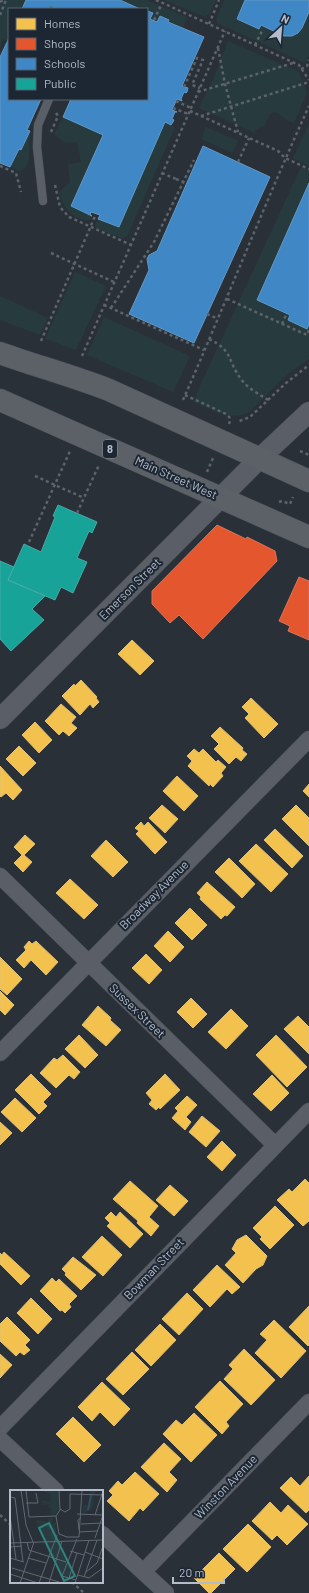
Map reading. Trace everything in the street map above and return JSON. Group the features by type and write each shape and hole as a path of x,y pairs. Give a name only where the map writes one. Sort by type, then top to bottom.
{"main road":[{"path":"0,341 42,358 81,379"},
{"path":"0,353 39,367 81,379 109,390 309,481"},
{"name":"Main Street West","path":"0,400 309,537"}],"street":[{"name":"Emerson Street","path":"0,719 260,458 309,412"},
{"name":"Broadway Avenue","path":"0,1053 309,739"},
{"name":"Sussex Street","path":"0,876 275,1145"},
{"name":"Bowman Street","path":"0,1428 309,1111"},
{"name":"Winston Avenue","path":"143,1572 309,1402"},
{"path":"0,1439 55,1490"},
{"path":"103,1535 166,1593"}],"lane":[{"path":"43,201 37,148 38,124 49,100"}],"path":[{"path":"0,15 6,0"},
{"path":"156,0 299,65 309,81 200,116"},
{"path":"209,24 219,0"},
{"path":"154,20 162,3"},
{"path":"255,45 263,29"},
{"path":"82,356 225,31"},
{"path":"218,47 225,84 238,133"},
{"path":"184,87 197,58 203,60 192,85 200,88"},
{"path":"302,69 307,66 309,60"},
{"path":"198,92 293,62"},
{"path":"176,101 190,111 278,151 285,158 309,169"},
{"path":"183,400 285,158 309,106"},
{"path":"50,135 58,116 54,108"},
{"path":"173,108 190,111"},
{"path":"238,162 249,138"},
{"path":"111,308 154,242 194,160"},
{"path":"0,166 16,173 21,192"},
{"path":"162,173 186,183"},
{"path":"54,178 60,206 69,217 131,245"},
{"path":"41,341 96,214"},
{"path":"83,244 87,245"},
{"path":"51,254 114,282"},
{"path":"227,298 307,334 309,330"},
{"path":"104,305 204,350"},
{"path":"207,314 218,319"},
{"path":"282,324 287,314"},
{"path":"209,339 225,348 244,383 268,400"},
{"path":"237,422 250,417 286,383 309,365"},
{"path":"185,395 230,417 200,488"},
{"path":"29,542 70,451"},
{"path":"300,451 309,455"},
{"path":"78,513 100,464"},
{"path":"35,476 84,498"},
{"path":"273,505 282,501 290,504 293,497"},
{"path":"0,1515 10,1525"},
{"path":"73,1583 84,1593"}],"green space":[{"path":"0,0 26,0 22,8 8,8 8,41 3,39 0,46"},
{"path":"120,0 147,0 187,17 183,28 168,22 169,21 157,22 150,19 153,13 148,11 148,8 138,8"},
{"path":"164,0 216,0 210,13 205,17"},
{"path":"224,0 245,0 237,19 259,29 261,25 278,33 290,36 299,30 309,12 309,55 305,63 217,23 217,17"},
{"path":"228,41 299,72 307,93 294,123 275,112 270,114 264,126 255,130 255,133 199,108 214,77"},
{"path":"63,117 103,135 71,205 92,216 90,220 79,219 74,216 66,208 59,193 70,182 68,164 81,162 77,142 65,143 54,134"},
{"path":"165,122 175,127 127,237 121,238 96,228 95,225 98,219 119,227"},
{"path":"309,124 309,166 293,158"},
{"path":"206,127 238,141 232,153 201,139"},
{"path":"30,131 29,161 26,167 20,171 11,167 19,149 21,150"},
{"path":"301,167 309,170 309,359 289,373 249,412 234,416 213,411 193,401"},
{"path":"75,272 106,286 76,350 45,339"},
{"path":"0,296 48,318 40,335 0,320"},
{"path":"104,317 190,356 173,392 87,355"}],"building: Homes":[{"path":"132,640 154,661 140,675 118,654"},
{"path":"81,680 97,697 96,698 99,702 93,708 90,704 80,715 62,696 74,684 75,686"},
{"path":"251,698 278,724 264,738 245,718 249,714 242,707"},
{"path":"61,704 76,717 71,723 77,728 69,736 63,731 59,735 45,721"},
{"path":"35,722 52,740 39,753 22,735"},
{"path":"220,727 243,748 242,750 247,754 241,761 236,757 229,764 214,749 219,744 211,736"},
{"path":"19,746 36,763 23,776 6,759"},
{"path":"194,749 199,753 203,749 216,762 218,760 226,767 221,773 223,776 213,787 210,784 209,786 188,766 192,761 187,756"},
{"path":"0,766 22,790 13,800 6,793 1,797 0,796"},
{"path":"177,776 198,796 184,811 163,791"},
{"path":"309,784 309,797 303,791"},
{"path":"162,805 178,819 165,833 149,818"},
{"path":"296,805 309,818 309,846 282,819"},
{"path":"141,822 144,826 148,822 167,842 155,854 136,834 139,831 135,828"},
{"path":"275,829 303,856 292,868 264,840"},
{"path":"25,835 35,844 24,855 32,862 23,872 14,863 22,855 14,847"},
{"path":"106,840 128,862 113,877 91,856"},
{"path":"256,844 288,874 271,892 239,861"},
{"path":"229,858 255,884 242,898 215,872"},
{"path":"70,879 98,905 84,919 56,893"},
{"path":"207,882 235,907 227,916 225,915 221,919 200,899 201,897 197,893"},
{"path":"190,908 207,925 192,940 175,923"},
{"path":"168,931 184,947 170,962 154,946"},
{"path":"29,941 32,944 36,941 58,962 46,975 31,960 24,968 16,960 26,950 24,947"},
{"path":"146,954 162,970 149,984 132,968"},
{"path":"0,957 22,979 7,995 0,989"},
{"path":"0,991 14,1005 5,1015 0,1010"},
{"path":"191,998 207,1014 193,1028 177,1012"},
{"path":"98,1006 121,1030 106,1046 82,1025"},
{"path":"231,1009 248,1026 226,1049 208,1032"},
{"path":"298,1016 309,1027 309,1054 284,1029"},
{"path":"79,1035 98,1055 85,1068 65,1049"},
{"path":"276,1035 307,1067 287,1087 256,1055"},
{"path":"63,1055 80,1072 74,1079 69,1075 56,1088 40,1073 54,1058 57,1060"},
{"path":"31,1074 51,1094 43,1102 47,1106 39,1114 15,1090"},
{"path":"165,1074 180,1090 160,1109 159,1107 156,1110 149,1104 152,1100 146,1093"},
{"path":"272,1075 289,1093 271,1111 253,1094"},
{"path":"187,1096 197,1105 186,1117 191,1122 185,1130 172,1118 178,1111 175,1108"},
{"path":"15,1098 36,1118 22,1132 1,1112"},
{"path":"202,1116 220,1131 206,1147 189,1132"},
{"path":"0,1122 12,1133 0,1145"},
{"path":"222,1141 236,1155 222,1171 207,1157"},
{"path":"305,1179 309,1183 309,1221 303,1226 277,1200 289,1189 292,1192"},
{"path":"130,1181 158,1206 149,1217 159,1226 151,1236 137,1223 138,1221 113,1199"},
{"path":"170,1185 188,1201 174,1216 156,1200"},
{"path":"275,1206 294,1225 270,1249 260,1239 262,1237 253,1228"},
{"path":"111,1212 116,1217 120,1212 143,1234 130,1248 107,1226 110,1223 105,1218"},
{"path":"246,1235 267,1256 263,1265 256,1269 243,1283 225,1265 236,1253 232,1249 237,1240"},
{"path":"102,1236 122,1255 103,1276 82,1257"},
{"path":"4,1252 30,1276 21,1285 0,1264 0,1253 2,1255"},
{"path":"73,1257 96,1275 81,1290 65,1275 66,1273 62,1269"},
{"path":"217,1265 240,1287 232,1294 227,1289 210,1307 193,1290"},
{"path":"52,1278 56,1282 59,1279 77,1296 69,1304 71,1307 65,1313 62,1310 60,1311 40,1291"},
{"path":"187,1293 203,1309 179,1335 162,1319"},
{"path":"31,1298 52,1319 38,1334 17,1313"},
{"path":"309,1306 309,1345 308,1346 289,1327"},
{"path":"7,1317 30,1340 25,1345 30,1350 24,1355 20,1352 16,1356 0,1341 0,1324"},
{"path":"274,1320 306,1351 281,1378 255,1353 267,1340 260,1334"},
{"path":"160,1324 176,1340 151,1366 135,1350"},
{"path":"244,1349 275,1380 251,1405 224,1379 233,1369 229,1365"},
{"path":"132,1352 149,1369 123,1395 106,1379"},
{"path":"0,1354 12,1365 0,1378"},
{"path":"220,1381 243,1404 226,1422 229,1426 222,1434 195,1407"},
{"path":"102,1382 130,1409 114,1426 100,1412 92,1421 78,1407"},
{"path":"194,1413 217,1435 191,1462 163,1434 176,1420 182,1425"},
{"path":"73,1417 101,1445 84,1462 56,1434"},
{"path":"164,1443 181,1459 169,1472 177,1480 167,1492 141,1467"},
{"path":"135,1472 159,1494 143,1511 140,1508 129,1521 107,1501 113,1495 109,1491 118,1481 122,1485"},
{"path":"309,1476 309,1510 306,1513 280,1488 291,1477 300,1486"},
{"path":"270,1502 281,1513 288,1505 308,1524 287,1545 277,1535 272,1540 252,1521"},
{"path":"248,1524 271,1547 247,1572 223,1549"},
{"path":"219,1553 235,1569 211,1593 209,1593 194,1578"}],"building: Shops":[{"path":"217,525 246,539 247,537 275,551 277,561 203,639 179,615 170,623 152,604 152,591"},
{"path":"299,577 309,581 309,640 288,631 290,626 279,621"}],"building: Schools":[{"path":"26,0 120,0 138,8 22,8"},
{"path":"245,0 309,0 309,12 302,28 298,33 292,36 284,36 261,25 259,29 237,19"},
{"path":"148,11 153,13 150,19 157,22 160,16 169,20 168,22 204,37 182,86 188,88 187,92 184,92 181,99 182,101 177,99 172,110 177,112 175,112 172,119 174,120 171,125 165,122 119,227 98,219 100,215 91,212 90,215 92,216 71,206 103,135 63,117 71,100 148,100"},
{"path":"8,40 8,100 41,100 27,130 30,131 21,150 19,149 10,167 0,163 0,57"},
{"path":"203,146 270,177 194,343 129,314 149,270 147,259 149,255 157,251"},
{"path":"309,183 309,325 307,329 288,320 290,315 257,300"}],"building: Public":[{"path":"58,505 97,522 92,533 89,531 77,558 87,562 73,593 61,587 55,600 8,580 24,544 41,552 55,517 53,516"},
{"path":"0,561 14,567 8,580 45,596 32,609 44,620 11,651 0,639"}]}
